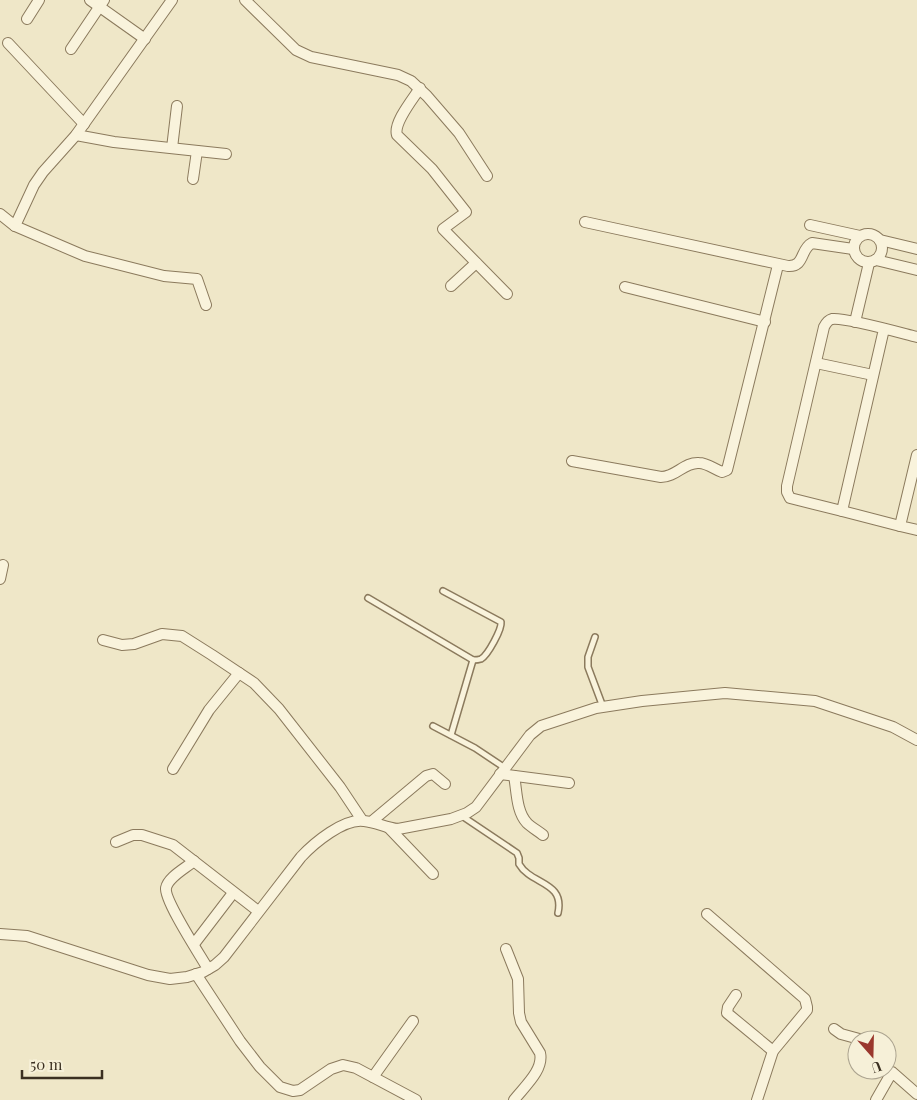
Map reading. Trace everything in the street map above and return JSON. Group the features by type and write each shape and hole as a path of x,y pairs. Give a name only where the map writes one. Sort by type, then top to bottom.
{"street":[{"path":"27,19 39,0"},
{"path":"90,0 102,3 145,38"},
{"path":"15,226 34,185 43,172 76,135 172,0"},
{"path":"245,0 296,50 311,57 398,75 411,80 459,133 488,176"},
{"path":"71,49 102,3"},
{"path":"8,44 84,124"},
{"path":"420,88 400,120 396,132 399,138 432,169 466,212 443,230 507,294"},
{"path":"172,148 177,106"},
{"path":"76,135 114,142 226,154"},
{"path":"193,179 197,151"},
{"path":"0,214 15,226 85,256 164,276 197,278 206,305"},
{"path":"585,222 794,266 798,264 807,246 812,243 854,249"},
{"path":"810,225 860,236 871,234 880,240 917,249"},
{"path":"860,236 855,242 854,249 858,259 917,270"},
{"path":"855,322 872,261 882,251 880,240"},
{"path":"451,286 476,263"},
{"path":"572,461 661,477 669,476 686,465 697,462 722,472 727,470 778,264"},
{"path":"625,287 764,322"},
{"path":"917,337 855,322 834,319 827,322 824,327 787,492 793,499 917,530"},
{"path":"842,511 884,329"},
{"path":"816,363 873,375"},
{"path":"900,526 917,455"},
{"path":"0,579 3,565"},
{"path":"104,640 122,646 134,644 162,634 182,636 239,673 254,683 279,709 366,821 389,828 411,827 461,816 476,807 530,736 542,726 603,708 642,701 725,693 815,701 893,727 917,740"},
{"path":"173,769 209,710 239,673"},
{"path":"503,771 514,776 569,783"},
{"path":"0,934 28,936 148,975 170,979 196,974 208,969 224,957 301,856 314,844 345,825 366,821 426,776 433,774 446,784"},
{"path":"514,776 519,809 526,822 543,835"},
{"path":"389,828 433,874"},
{"path":"116,842 132,835 142,835 174,845 258,911"},
{"path":"194,861 174,876 166,889 167,896 178,917 208,969"},
{"path":"194,944 234,893"},
{"path":"707,914 807,1003 806,1010 773,1052 757,1100"},
{"path":"506,949 518,979 521,1022 540,1053 541,1058 540,1066 514,1100"},
{"path":"196,974 240,1041 260,1067 280,1087 293,1091 300,1090 332,1069 344,1065 356,1068 416,1100"},
{"path":"736,995 728,1007 727,1013 773,1052"},
{"path":"373,1077 413,1021"},
{"path":"834,1029 847,1036"},
{"path":"897,1076 917,1094"},
{"path":"876,1100 884,1080"}],"lane":[{"path":"368,598 473,660 478,660 485,656 501,628 501,622 444,591"},
{"path":"595,637 588,662 603,708"},
{"path":"451,735 473,660"},
{"path":"432,726 475,748 503,771"},
{"path":"461,816 517,853 520,858 519,864 525,872 555,892 560,904 558,913"}]}
